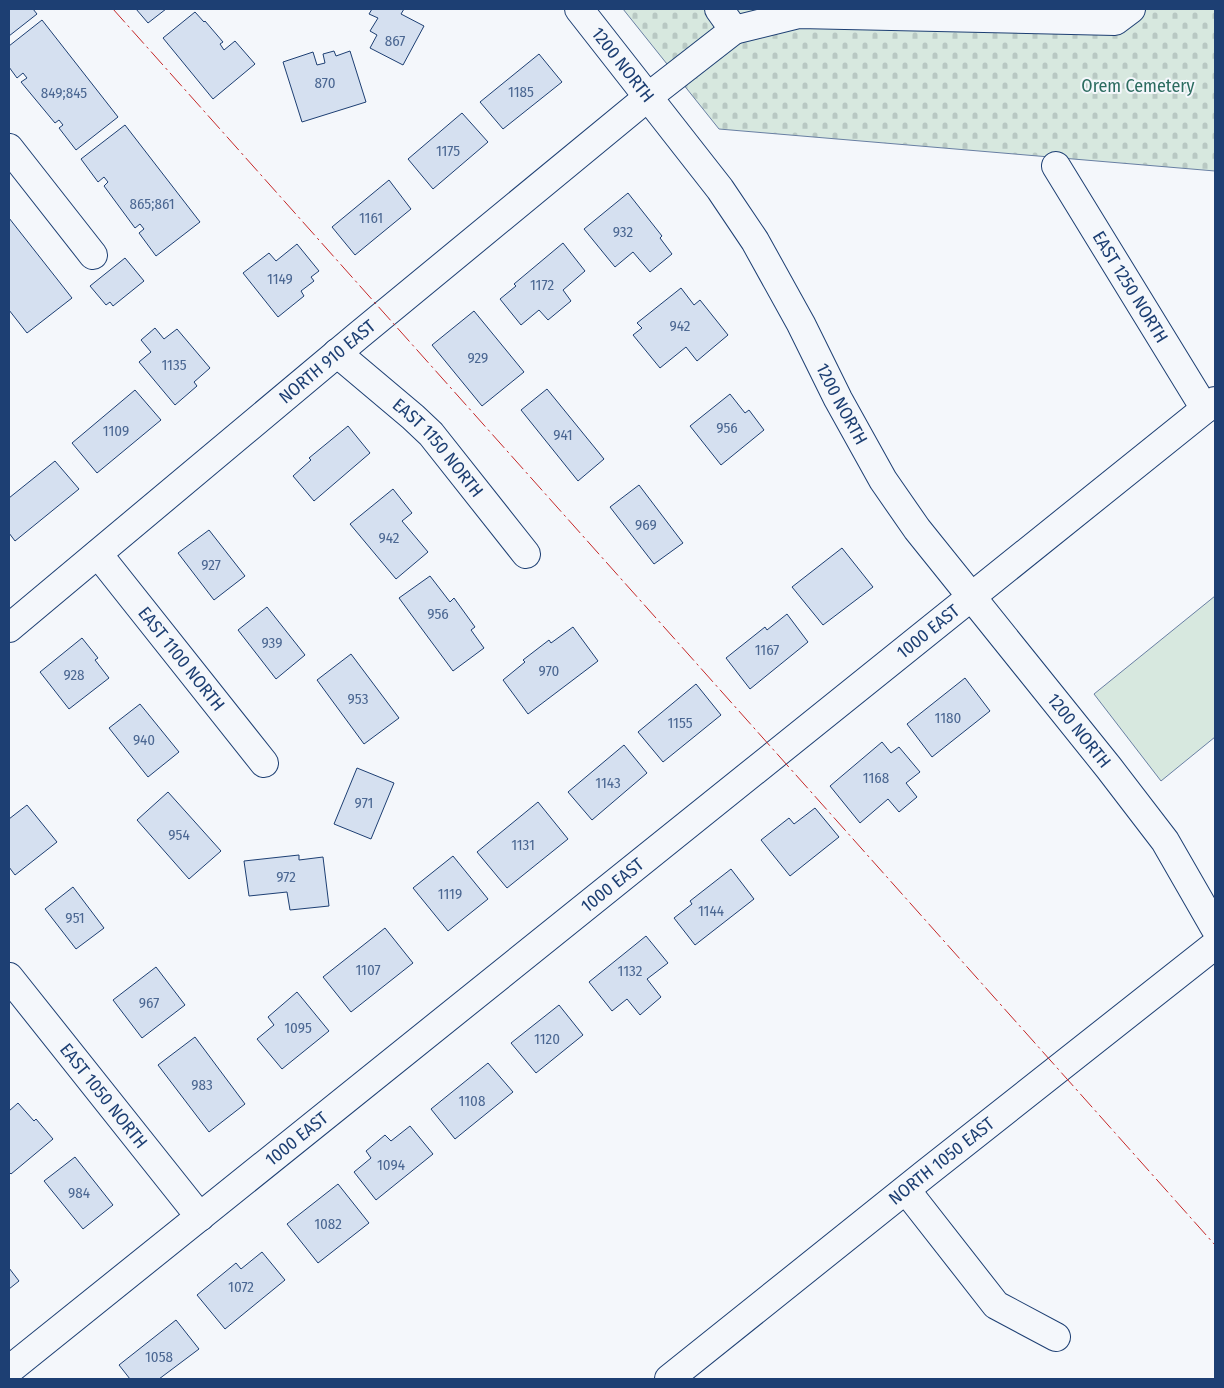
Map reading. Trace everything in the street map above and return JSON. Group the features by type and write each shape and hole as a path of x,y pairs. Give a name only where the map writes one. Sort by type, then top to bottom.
{"street":[{"name":"1200 NORTH","path":"579,9 720,189 754,241 801,324 838,399 883,480 917,529 1165,841 1215,928"},
{"path":"726,19 799,14 1115,21 1131,9"},
{"name":"NORTH 910 EAST","path":"9,628 337,353 648,97 726,19"},
{"path":"9,148 93,255"},
{"name":"EAST 1250 NORTH","path":"1056,166 1210,405"},
{"name":"EAST 1150 NORTH","path":"337,353 431,434 526,554"},
{"name":"1000 EAST","path":"9,1370 1210,405"},
{"name":"EAST 1100 NORTH","path":"98,554 264,763"},
{"name":"NORTH 1050 EAST","path":"669,1379 1215,945"},
{"name":"EAST 1050 NORTH","path":"9,977 200,1217"},
{"path":"906,1190 996,1305 1056,1337"}],"green space":[{"name":"Orem Cemetery","path":"623,9 1215,9 1215,171 719,129"},
{"path":"1215,596 1215,737 1161,781 1094,694"}],"building":[{"path":"9,9 33,9 37,14 9,36"},
{"path":"136,9 166,9 148,23"},
{"path":"372,9 404,9 401,14 424,26 403,65 370,48 377,35 370,31 378,18 369,14"},
{"path":"195,12 223,42 220,44 224,50 235,41 255,64 213,99 163,38"},
{"path":"42,20 118,117 76,150 59,128 63,125 59,120 55,123 21,82 27,78 23,73 17,78 9,67 9,46"},
{"path":"334,51 336,56 350,51 366,102 302,122 283,62 313,52 317,65 325,63 323,54"},
{"path":"539,54 562,82 503,129 480,102"},
{"path":"462,113 488,142 433,189 408,159"},
{"path":"125,125 200,222 156,256 139,233 144,229 140,224 135,228 104,186 108,182 104,177 98,182 81,159"},
{"path":"389,180 411,209 355,255 332,227"},
{"path":"628,193 662,236 660,238 672,254 650,272 633,252 615,267 584,229"},
{"path":"9,218 72,298 27,333 9,310"},
{"path":"563,243 585,271 563,290 571,301 548,320 539,310 521,325 500,299 516,286 514,284"},
{"path":"297,244 319,271 311,277 314,281 301,291 304,296 278,317 243,273 269,253 276,261"},
{"path":"125,258 144,281 113,306 110,302 106,305 90,286"},
{"path":"681,288 694,305 700,300 728,335 697,361 686,347 660,368 633,335 642,328 637,323"},
{"path":"474,311 524,372 482,406 432,345"},
{"path":"155,328 164,339 177,329 210,368 194,382 197,386 175,405 139,362 151,352 141,340"},
{"path":"547,389 604,459 578,481 521,410"},
{"path":"135,390 161,420 97,473 72,443"},
{"path":"730,394 745,413 749,410 764,430 721,465 690,426"},
{"path":"348,426 370,453 314,501 293,476 311,460 309,458"},
{"path":"55,461 79,489 15,541 9,533 9,498"},
{"path":"639,485 683,543 654,564 610,507"},
{"path":"393,489 412,513 402,521 428,552 396,579 350,524"},
{"path":"209,530 245,576 214,600 178,553"},
{"path":"842,548 873,587 823,625 792,587"},
{"path":"430,576 450,602 454,598 475,627 471,630 484,648 453,671 399,598"},
{"path":"267,607 305,655 276,679 238,630"},
{"path":"787,614 808,642 750,689 726,658 765,627 767,630"},
{"path":"573,627 598,661 528,714 503,680 525,662 523,660 549,640 551,643"},
{"path":"82,638 98,658 95,660 109,678 69,709 40,672"},
{"path":"351,654 399,718 364,744 317,680"},
{"path":"965,678 990,711 932,757 907,724"},
{"path":"696,684 721,715 663,762 638,732"},
{"path":"140,704 179,752 148,777 109,728"},
{"path":"882,742 891,753 899,747 920,772 906,783 917,797 899,812 888,799 860,823 830,786"},
{"path":"624,745 647,773 592,820 568,792"},
{"path":"357,768 394,783 371,839 334,824"},
{"path":"168,792 221,851 189,879 137,820"},
{"path":"538,802 568,839 507,888 477,852"},
{"path":"27,805 57,842 15,875 9,867 9,819"},
{"path":"815,808 839,837 790,876 761,840 789,818 794,824"},
{"path":"299,855 299,860 323,857 329,906 290,910 287,892 249,896 244,861"},
{"path":"453,856 488,899 448,931 413,888"},
{"path":"731,869 754,899 695,945 674,918 692,904 690,901"},
{"path":"73,887 104,928 76,949 45,909"},
{"path":"385,928 413,963 351,1012 323,977"},
{"path":"646,936 668,963 647,979 661,997 640,1015 627,999 612,1011 589,982"},
{"path":"156,967 185,1005 142,1038 113,1000"},
{"path":"297,992 329,1031 282,1069 257,1039 274,1025 268,1017"},
{"path":"559,1005 583,1035 536,1073 511,1043"},
{"path":"195,1037 245,1104 209,1132 158,1065"},
{"path":"488,1063 513,1092 455,1139 431,1109"},
{"path":"18,1103 34,1121 36,1119 53,1139 11,1174 9,1172 9,1111"},
{"path":"410,1126 433,1154 376,1200 354,1172 371,1158 366,1151 385,1135 391,1141"},
{"path":"75,1157 113,1205 83,1229 44,1181"},
{"path":"338,1184 369,1223 318,1263 287,1224"},
{"path":"262,1252 285,1280 225,1329 197,1295 236,1263 241,1269"},
{"path":"9,1268 19,1281 9,1289"},
{"path":"176,1320 199,1349 159,1379 130,1379 119,1365"}],"power":[{"path":"113,9 1215,1245"}]}
